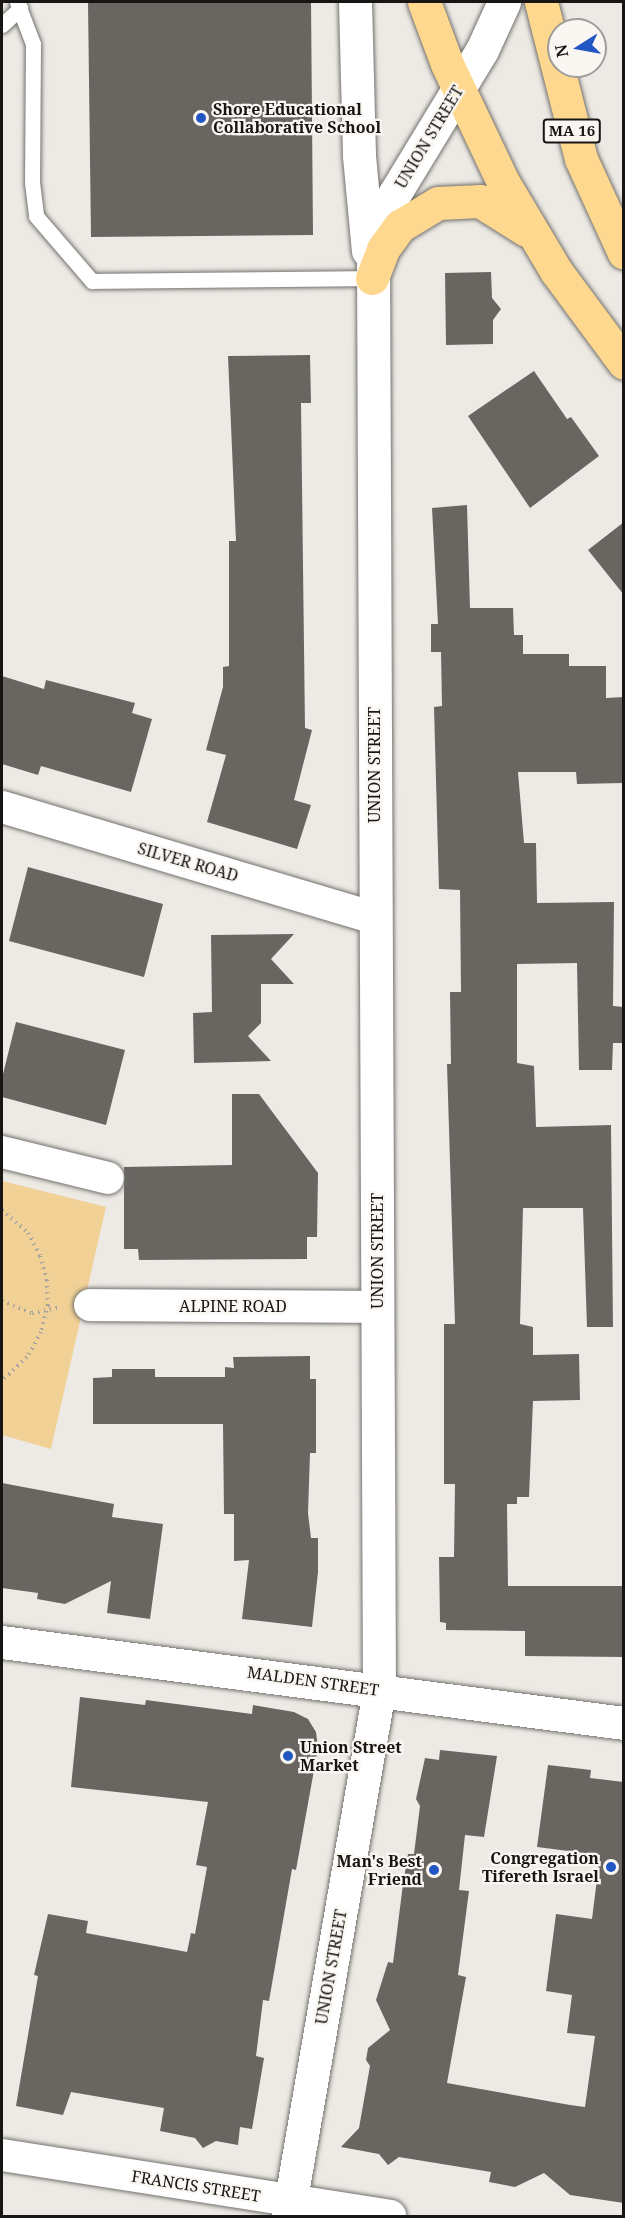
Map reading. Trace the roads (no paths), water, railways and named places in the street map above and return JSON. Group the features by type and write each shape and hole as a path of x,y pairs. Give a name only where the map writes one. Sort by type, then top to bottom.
{"highway":[{"path":"424,2 458,88 488,154 535,237 624,363"},
{"name":"MA 16","path":"541,2 574,139 624,253"},
{"path":"372,278 383,249 400,226 438,203 480,201 507,214 535,237"}],"street":[{"name":"UNION STREET","path":"289,2208 379,1690 372,278 359,156 355,2"},
{"name":"UNION STREET","path":"372,278 376,242 387,210 458,88 504,2"},
{"name":"SILVER ROAD","path":"2,807 375,918"},
{"path":"2,1152 108,1178"},
{"name":"ALPINE ROAD","path":"90,1305 377,1307"},
{"name":"MALDEN STREET","path":"2,1642 624,1723"},
{"name":"FRANCIS STREET","path":"2,2155 289,2208 390,2217"}],"lane":[{"path":"18,5 33,44 32,182 36,216 92,281 372,278"},
{"path":"2,25 18,5"}],"place":[{"name":"Shore Educational Collaborative School","path":"201,118"},
{"name":"Union Street Market","path":"288,1756"},
{"name":"Congregation Tifereth Israel","path":"611,1867"},
{"name":"Man's Best Friend","path":"434,1870"}]}
